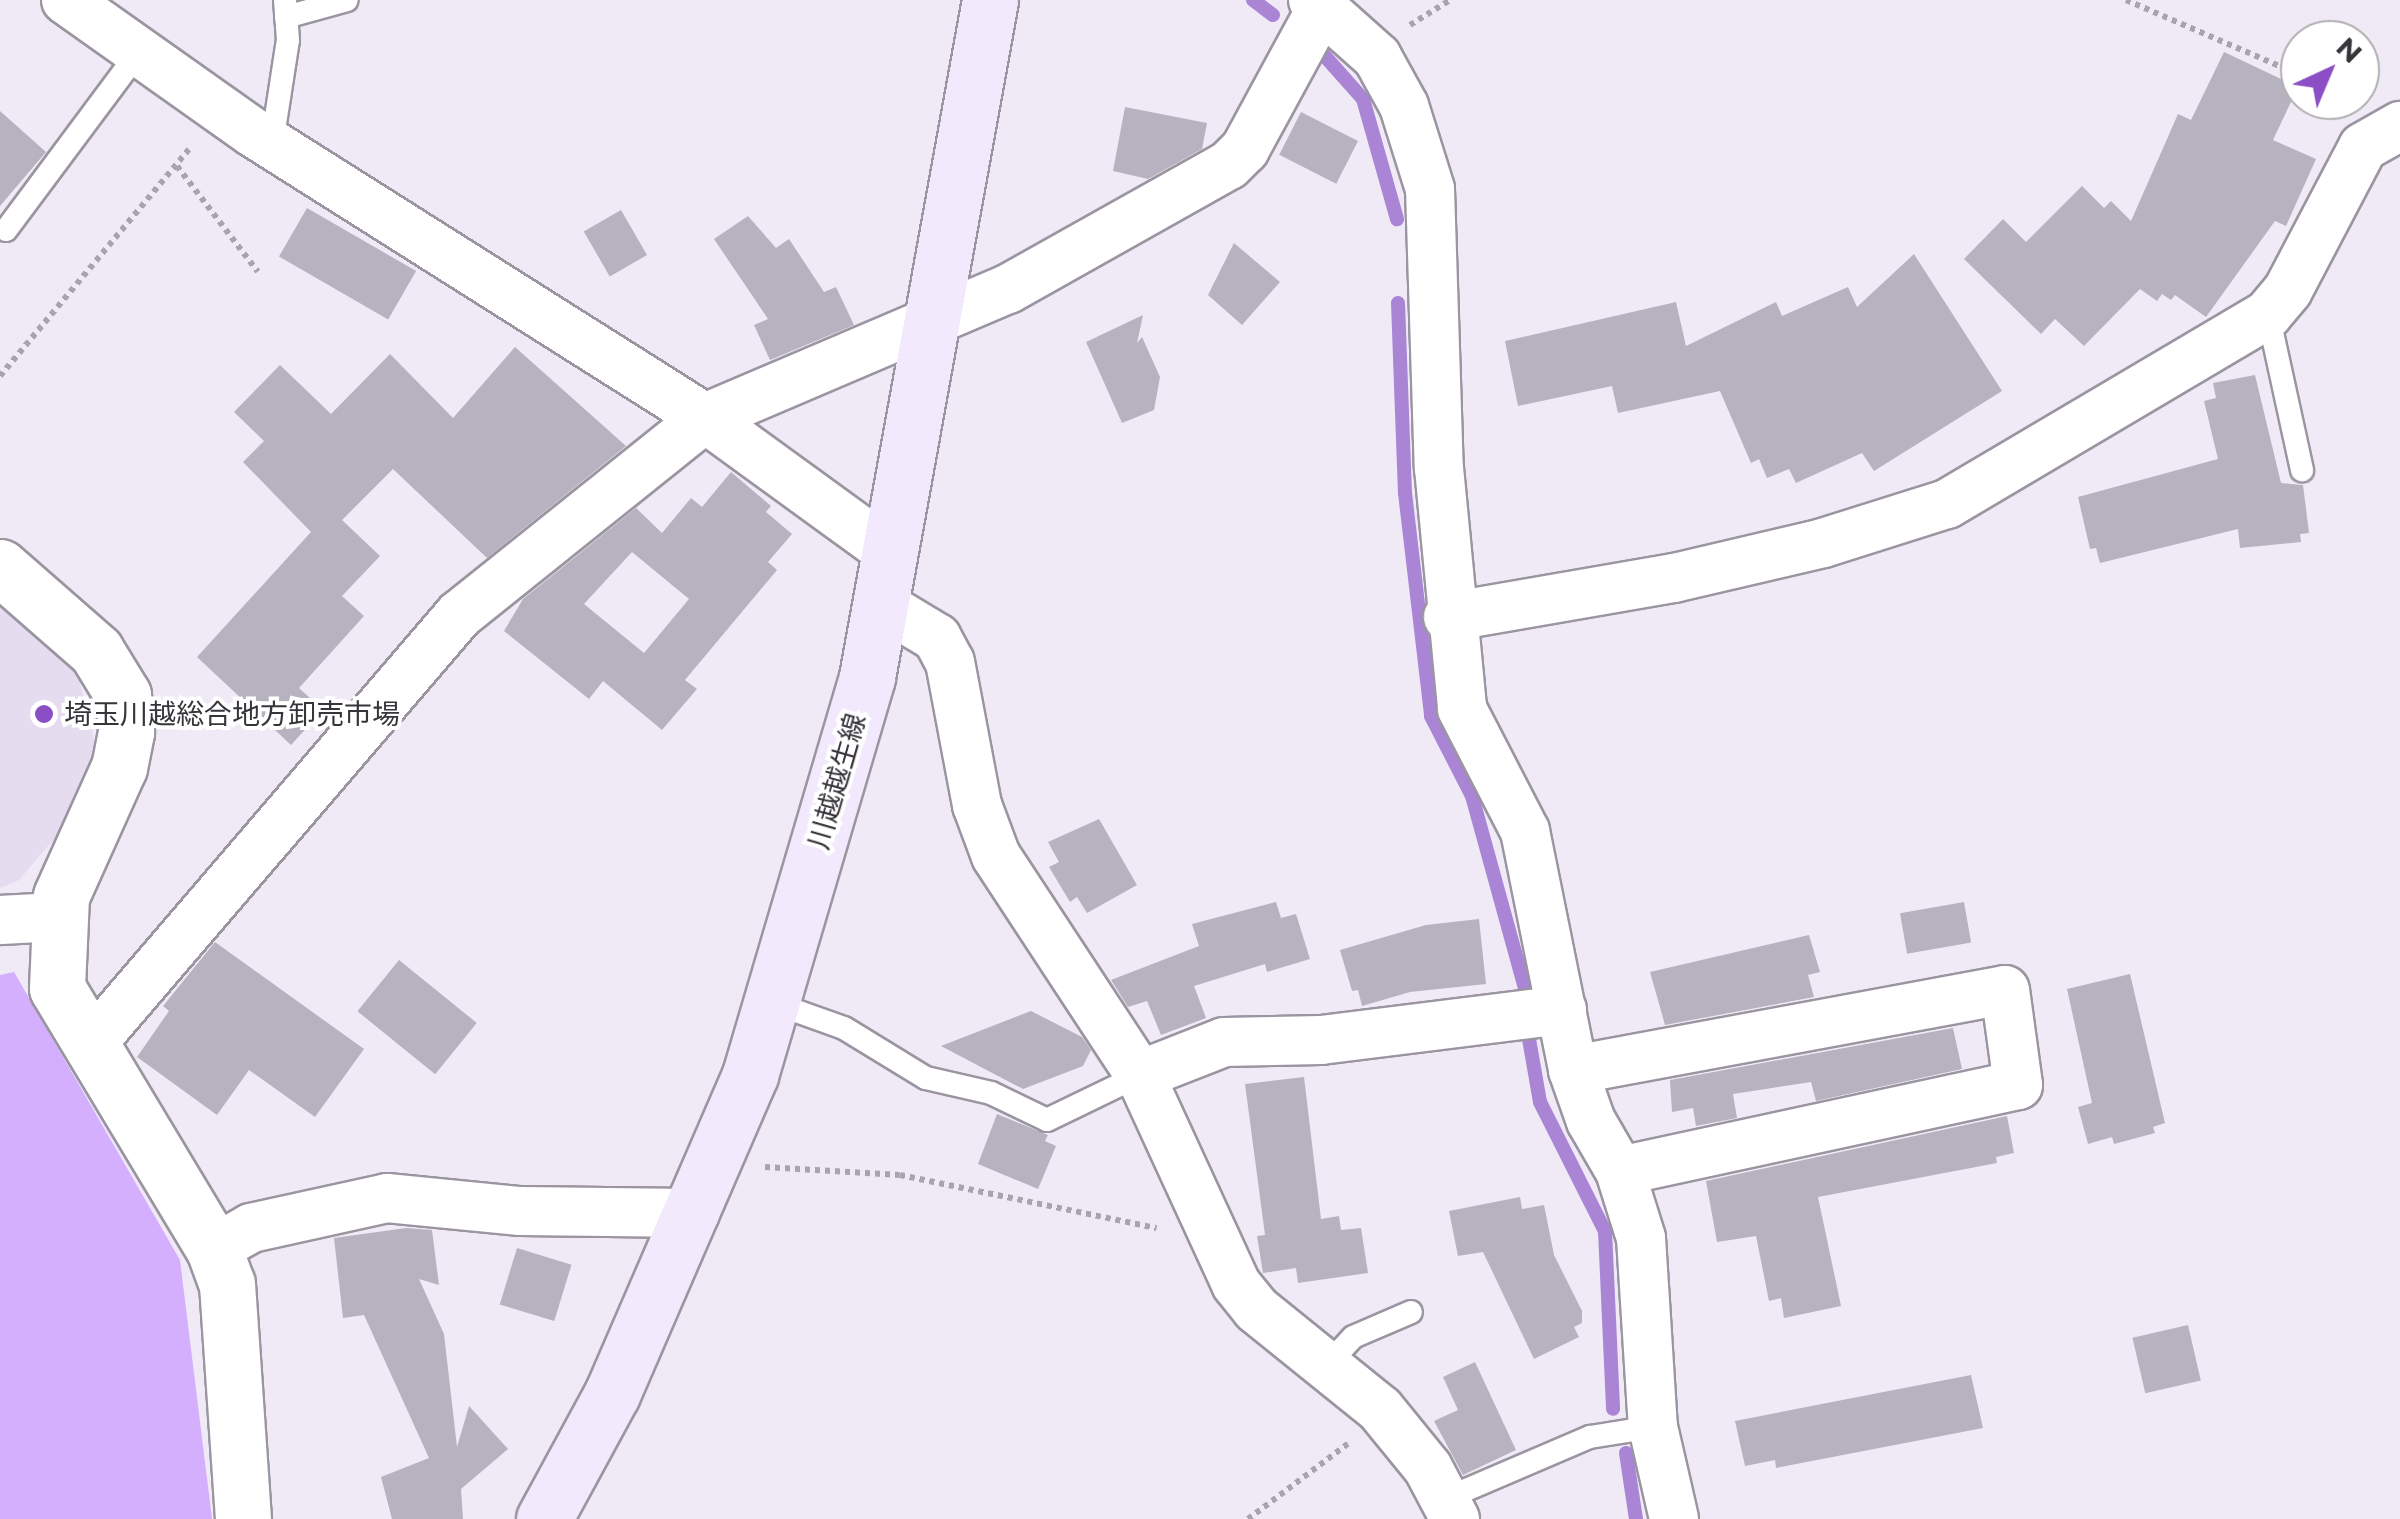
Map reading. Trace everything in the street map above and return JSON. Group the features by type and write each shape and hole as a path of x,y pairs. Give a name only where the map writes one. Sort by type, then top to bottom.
{"main road":[{"name":"川越越生線","path":"544,1519 612,1394 704,1189 771,1002 888,580 990,0"}],"street":[{"path":"66,0 220,110 705,418 888,580 937,638 950,662 977,805 996,856 1140,1075 1214,1238 1256,1309 1380,1409 1450,1509"},
{"path":"92,1044 460,615 705,418 933,317 1008,289 1229,165 1245,150 1317,3 1377,57 1404,106 1430,189 1448,617 1462,708 1524,830 1573,1070 1591,1121 1620,1171 1641,1238 1653,1427 1674,1519"},
{"path":"1448,617 1674,578 1926,513 2268,314 2288,290 2363,147 2400,126"},
{"path":"0,568 96,650 123,694 126,732 119,767 56,917 57,988 214,1249 227,1284 243,1519"},
{"path":"0,920 56,917"},
{"path":"1573,1070 2004,990 2018,1085 1620,1171"},
{"path":"1140,1075 1224,1042 1321,1040 1562,1010"},
{"path":"214,1249 251,1228 387,1198 520,1211 704,1189"}],"lane":[{"path":"272,144 286,8 347,0"},
{"path":"6,230 88,128 137,54"},
{"path":"2268,314 2302,470"},
{"path":"771,1002 844,1028 926,1078 991,1093 1048,1120 1140,1075"},
{"path":"1327,1366 1353,1337 1411,1312"},
{"path":"1450,1509 1590,1437 1653,1427"}],"path":[{"path":"2126,0 2280,65"},
{"path":"0,376 220,110"},
{"path":"177,166 258,272"},
{"path":"704,1189 900,1175 1214,1238"},
{"path":"1248,1519 1354,1439 1380,1409"}],"shaded area":[{"name":"埼玉川越総合地方卸売市場","path":"0,595 78,675 97,752 72,818 19,880 0,888"},
{"path":"14,972 180,1260 212,1519 0,1519 0,975"}],"building":[{"path":"2224,52 2280,78 2282,120 2273,140 2316,159 2286,226 2275,221 2206,317 2175,295 2171,300 2162,294 2157,301 2140,289 2084,346 2055,319 2041,334 1964,259 2003,219 2026,242 2082,186 2104,208 2111,201 2131,221 2178,114 2191,120"},
{"path":"1125,107 1207,123 1202,149 1148,179 1113,171"},
{"path":"0,111 46,152 0,206"},
{"path":"1301,112 1358,141 1336,184 1279,155"},
{"path":"307,208 416,271 388,319 279,256"},
{"path":"621,210 647,255 610,277 584,232"},
{"path":"748,216 776,248 789,239 824,292 836,287 854,325 770,360 754,325 768,319 714,239"},
{"path":"1234,243 1280,282 1242,325 1208,295"},
{"path":"1914,254 2002,391 1874,471 1862,453 1796,483 1789,469 1767,478 1759,459 1751,463 1720,391 1618,413 1612,386 1518,406 1505,341 1676,302 1686,346 1776,302 1782,316 1848,287 1857,307"},
{"path":"1143,315 1137,343 1142,337 1160,377 1154,410 1122,423 1086,342"},
{"path":"515,347 626,446 487,558 393,469 342,520 380,556 342,596 364,616 299,688 323,710 291,745 197,657 311,532 243,462 264,441 234,412 280,365 331,414 390,354 453,418"},
{"path":"2255,375 2281,483 2303,485 2309,533 2300,534 2301,542 2240,548 2238,529 2100,563 2096,548 2090,549 2078,497 2218,459 2204,401 2216,398 2213,383"},
{"path":"731,472 771,506 766,512 792,534 768,562 777,570 685,680 697,689 662,730 603,681 589,699 504,631 523,599 636,508 662,533 691,498 702,507","holes":["632,552 689,599 644,653 584,604"]},
{"path":"1099,819 1137,885 1087,913 1077,897 1070,902 1049,867 1059,862 1048,842"},
{"path":"1276,902 1281,918 1296,914 1310,959 1267,972 1265,964 1194,986 1206,1018 1161,1035 1147,1001 1128,1007 1111,980 1199,946 1192,924"},
{"path":"1964,902 1971,942 1907,954 1900,913"},
{"path":"1479,919 1486,984 1410,992 1362,1006 1358,990 1352,991 1340,950 1426,925"},
{"path":"1809,935 1820,972 1808,975 1814,997 1665,1025 1650,972"},
{"path":"215,942 364,1049 315,1117 249,1070 217,1115 137,1057 169,1011 163,1006"},
{"path":"399,960 477,1023 435,1074 357,1011"},
{"path":"2130,974 2165,1123 2153,1127 2155,1133 2114,1144 2112,1137 2088,1144 2078,1107 2092,1103 2067,989"},
{"path":"1031,1011 1082,1037 1091,1050 1083,1066 1023,1089 941,1046"},
{"path":"1953,1028 1962,1069 1816,1101 1811,1082 1733,1094 1737,1118 1696,1126 1693,1108 1672,1112 1670,1080"},
{"path":"1304,1077 1321,1219 1339,1216 1341,1230 1361,1228 1368,1273 1298,1283 1296,1268 1263,1273 1257,1236 1265,1235 1245,1084"},
{"path":"997,1114 1048,1135 1045,1141 1056,1146 1038,1189 978,1164"},
{"path":"2007,1116 2014,1153 1996,1157 1997,1163 1818,1197 1841,1306 1784,1318 1781,1298 1769,1301 1756,1236 1717,1242 1706,1181"},
{"path":"1520,1197 1522,1209 1544,1205 1554,1255 1582,1311 1582,1323 1574,1327 1579,1337 1534,1359 1483,1252 1458,1256 1449,1211"},
{"path":"406,1228 432,1230 439,1285 419,1279 444,1334 457,1447 469,1406 508,1449 461,1489 463,1519 392,1519 381,1477 429,1458 364,1315 343,1318 334,1238"},
{"path":"517,1248 572,1265 554,1321 500,1304"},
{"path":"2188,1325 2201,1381 2145,1393 2132,1338"},
{"path":"1475,1362 1516,1450 1463,1475 1434,1421 1458,1410 1443,1377"},
{"path":"1971,1375 1983,1428 1776,1468 1775,1460 1745,1466 1735,1421"}],"waterway":[{"path":"1253,0 1273,15"},
{"path":"1323,54 1363,99 1397,219"},
{"path":"1398,303 1405,493 1431,716 1472,796 1525,989"},
{"path":"1529,1039 1540,1102 1605,1231 1613,1409"},
{"path":"1626,1453 1636,1519"}],"place":[{"name":"埼玉川越総合地方卸売市場","path":"44,714"}]}
